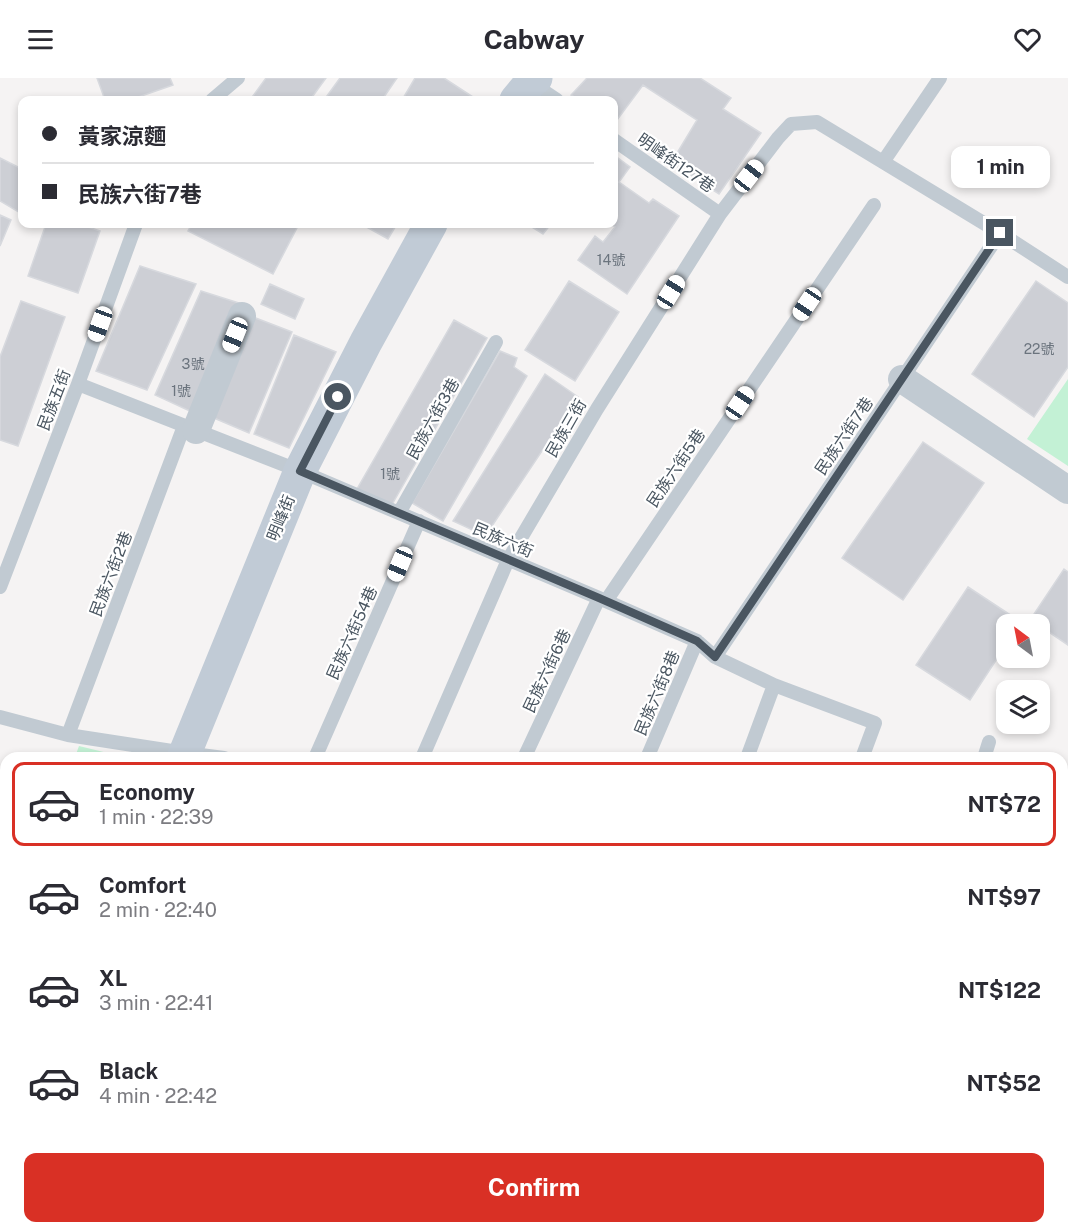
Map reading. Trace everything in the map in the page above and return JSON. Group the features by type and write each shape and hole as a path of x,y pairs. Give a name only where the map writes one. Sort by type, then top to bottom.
{"street":[{"name":"明峰街","path":"185,752 300,471 366,342 429,228"},
{"path":"190,428 242,316"},
{"path":"902,380 1068,490"}],"lane":[{"path":"217,96 238,78"},
{"path":"883,162 940,78"},
{"name":"民族三街","path":"425,752 508,560 597,409 720,214 791,123 817,122 1068,277"},
{"name":"明峰街127巷","path":"618,143 720,214"},
{"name":"民族六街5巷","path":"602,599 874,205"},
{"name":"民族五街","path":"0,587 135,228"},
{"name":"民族六街7巷","path":"715,657 1000,233"},
{"name":"民族六街3巷","path":"399,513 496,342"},
{"name":"民族六街","path":"78,384 300,471 602,599 697,641 715,657 774,685 874,723 864,752"},
{"name":"民族六街2巷","path":"68,735 190,428"},
{"name":"民族六街54巷","path":"318,752 418,521"},
{"name":"民族六街6巷","path":"527,752 602,599"},
{"name":"民族六街8巷","path":"650,752 697,641"},
{"path":"749,752 774,685"},
{"path":"0,717 68,735 167,752"},
{"path":"986,752 989,742"}],"green space":[{"path":"1068,379 1068,466 1027,439"},
{"path":"79,746 104,752 77,752"}],"building":[{"path":"97,78 170,78 173,85 141,96 104,96"},
{"path":"266,78 326,78 313,96 253,96"},
{"path":"340,78 397,78 385,96 327,96"},
{"path":"415,78 444,78 471,96 404,96"},
{"path":"587,78 700,78 731,98 723,109 761,133 719,194 671,163 697,120 643,85 618,119 618,96 571,95"},
{"path":"0,158 18,167 18,212 0,201"},
{"path":"618,158 630,167 619,182 649,203 653,199 679,216 627,294 578,260 595,236 603,242 614,228 618,228"},
{"path":"0,215 11,220 0,246"},
{"path":"45,228 91,228 100,231 78,293 28,276"},
{"path":"190,228 297,228 273,274 188,231"},
{"path":"368,228 395,228 388,239"},
{"path":"533,228 548,228 543,234"},
{"path":"140,266 196,284 147,390 96,371"},
{"path":"569,281 619,312 575,381 525,350"},
{"path":"1036,281 1068,303 1068,367 1034,417 972,374"},
{"path":"270,284 304,299 295,319 261,304"},
{"path":"201,291 242,304 192,412 155,395"},
{"path":"21,301 65,317 18,446 0,440 0,357"},
{"path":"253,317 292,332 249,433 207,415"},
{"path":"454,320 487,338 390,508 357,489"},
{"path":"294,335 336,352 289,448 254,434"},
{"path":"500,351 517,358 514,367 527,376 443,521 412,503"},
{"path":"545,374 578,397 492,526 481,534 453,521"},
{"path":"923,442 984,483 903,600 842,558"},
{"path":"1064,569 1068,572 1068,645 1050,633 1050,614 1034,614"},
{"path":"968,587 1009,614 996,614 996,660 970,700 916,665"}],"route":[{"path":"338,397 300,471 697,641 715,657 1000,233"}]}
